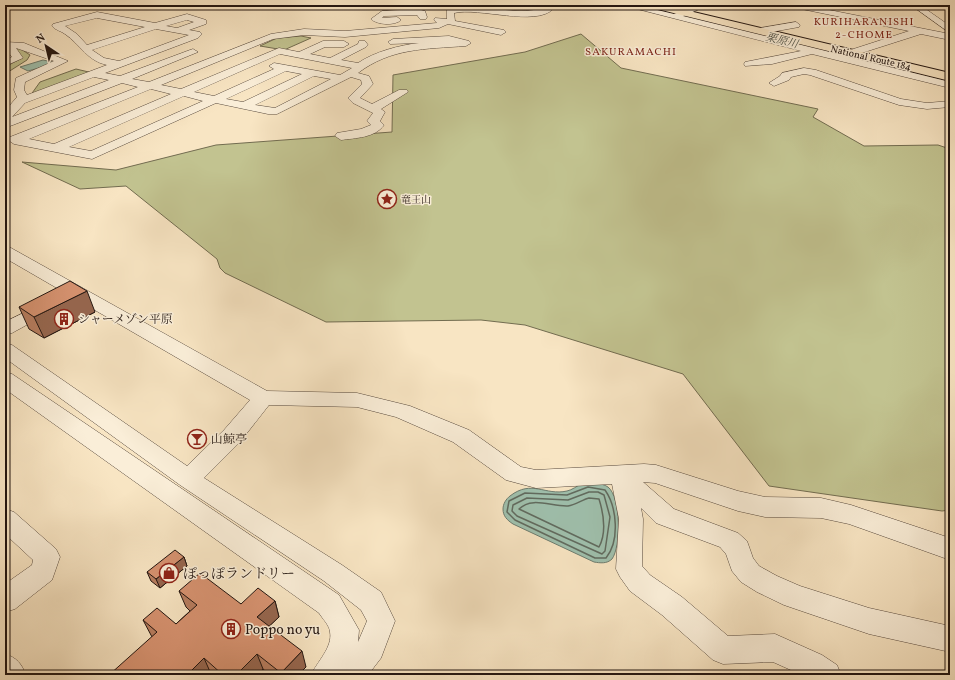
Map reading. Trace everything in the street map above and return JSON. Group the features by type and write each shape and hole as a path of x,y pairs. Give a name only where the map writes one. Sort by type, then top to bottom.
{"highway":[{"name":"National Route 184","path":"652,5 680,15 760,31 845,55 950,77"}],"street":[{"path":"410,5 420,9 429,9"},
{"path":"11,139 149,86 262,40 282,34 304,32 345,34 428,26 448,22 451,18 448,9 465,6 480,6 518,13 535,14 547,10 549,8 547,5"},
{"path":"626,5 680,15 813,50 845,55 950,85"},
{"path":"680,15 705,5"},
{"path":"792,5 921,31 949,34"},
{"path":"811,5 872,18"},
{"path":"915,5 949,34"},
{"path":"6,121 22,101 94,74 120,64 197,34 114,18 92,16 56,26 69,31 81,39 85,49 96,58 120,64"},
{"path":"85,49 187,17 203,22 159,37"},
{"path":"424,17 501,32"},
{"path":"69,31 114,18"},
{"path":"113,29 135,22"},
{"path":"760,31 796,25"},
{"path":"845,55 921,31"},
{"path":"94,74 268,111 277,111 345,76 369,60 408,44 385,42"},
{"path":"300,55 327,44 366,43 333,61"},
{"path":"5,63 18,58 7,45"},
{"path":"7,45 21,45 63,61 20,80 19,90 23,98 22,101"},
{"path":"166,46 312,73 365,78 368,84 354,98 379,112 378,117 373,121 378,125 374,129 341,136"},
{"path":"749,64 772,61 813,50"},
{"path":"55,148 280,51 362,66"},
{"path":"6,121 119,79 200,53"},
{"path":"96,58 111,54"},
{"path":"11,139 92,155 285,68"},
{"path":"774,83 785,78 786,75 804,71 880,97 914,105 950,104"},
{"path":"244,106 312,73"},
{"path":"884,80 912,75"},
{"path":"848,86 869,82"},
{"path":"374,108 403,92"},
{"path":"5,251 263,398 357,400 402,411 461,436 514,474 536,479 621,478 644,473 656,474 738,501 765,506 821,508 851,515 950,549"},
{"path":"5,329 77,291"},
{"path":"5,349 188,479 333,573 371,601 382,621 371,648 349,675"},
{"path":"5,379 328,604 345,630 342,652 326,675"},
{"path":"188,479 232,436 263,398"},
{"path":"621,478 665,516 729,540 738,549 741,563 750,574 767,584 794,596 869,621 950,639"},
{"path":"621,478 631,519 629,569 640,583 672,606 723,650 775,648 812,665 826,675"},
{"path":"5,519 47,557 43,572 5,600"},
{"path":"240,543 260,527"},
{"path":"5,668 11,675"}],"green space":[{"path":"581,34 621,68 818,109 813,117 864,146 938,145 950,149 950,510 942,511 769,486 683,374 525,325 481,320 326,322 225,273 220,268 217,259 126,186 80,189 22,162 116,170 216,145 392,132 393,75 525,52"},
{"path":"301,36 311,38 284,50 260,46 277,38"},
{"path":"18,47 30,55 27,60 5,74 5,67 22,58 16,49"},
{"path":"76,69 93,73 30,96 40,82"}],"water":[{"name":"栗原川","path":"630,5 645,5 950,79 950,84"},
{"path":"43,60 57,63 28,71 20,67"},
{"path":"581,484 602,484 608,487 612,492 617,511 618,534 615,553 612,559 608,562 594,562 513,524 504,514 503,507 505,502 510,496 518,491 532,488 559,492 573,489"}],"building":[{"path":"70,281 87,291 34,317 19,307"},
{"path":"175,550 184,557 156,579 147,572"},
{"path":"200,573 241,604 258,588 275,601 257,617 302,651 281,673 257,654 236,675 223,675 204,658 187,675 109,675 157,632 143,620 157,608 176,624 197,605 179,591"}],"place":[{"name":"竜王山","path":"387,199"},
{"name":"シャーメゾン平原","path":"64,319"},
{"name":"山鯨亭","path":"197,439"},
{"name":"ぽっぽランドリー","path":"169,573"},
{"name":"Poppo no yu","path":"231,629"}],"district":[{"name":"KURIHARANISHI 2-CHOME","path":"864,27"},
{"name":"SAKURAMACHI","path":"631,51"}]}
